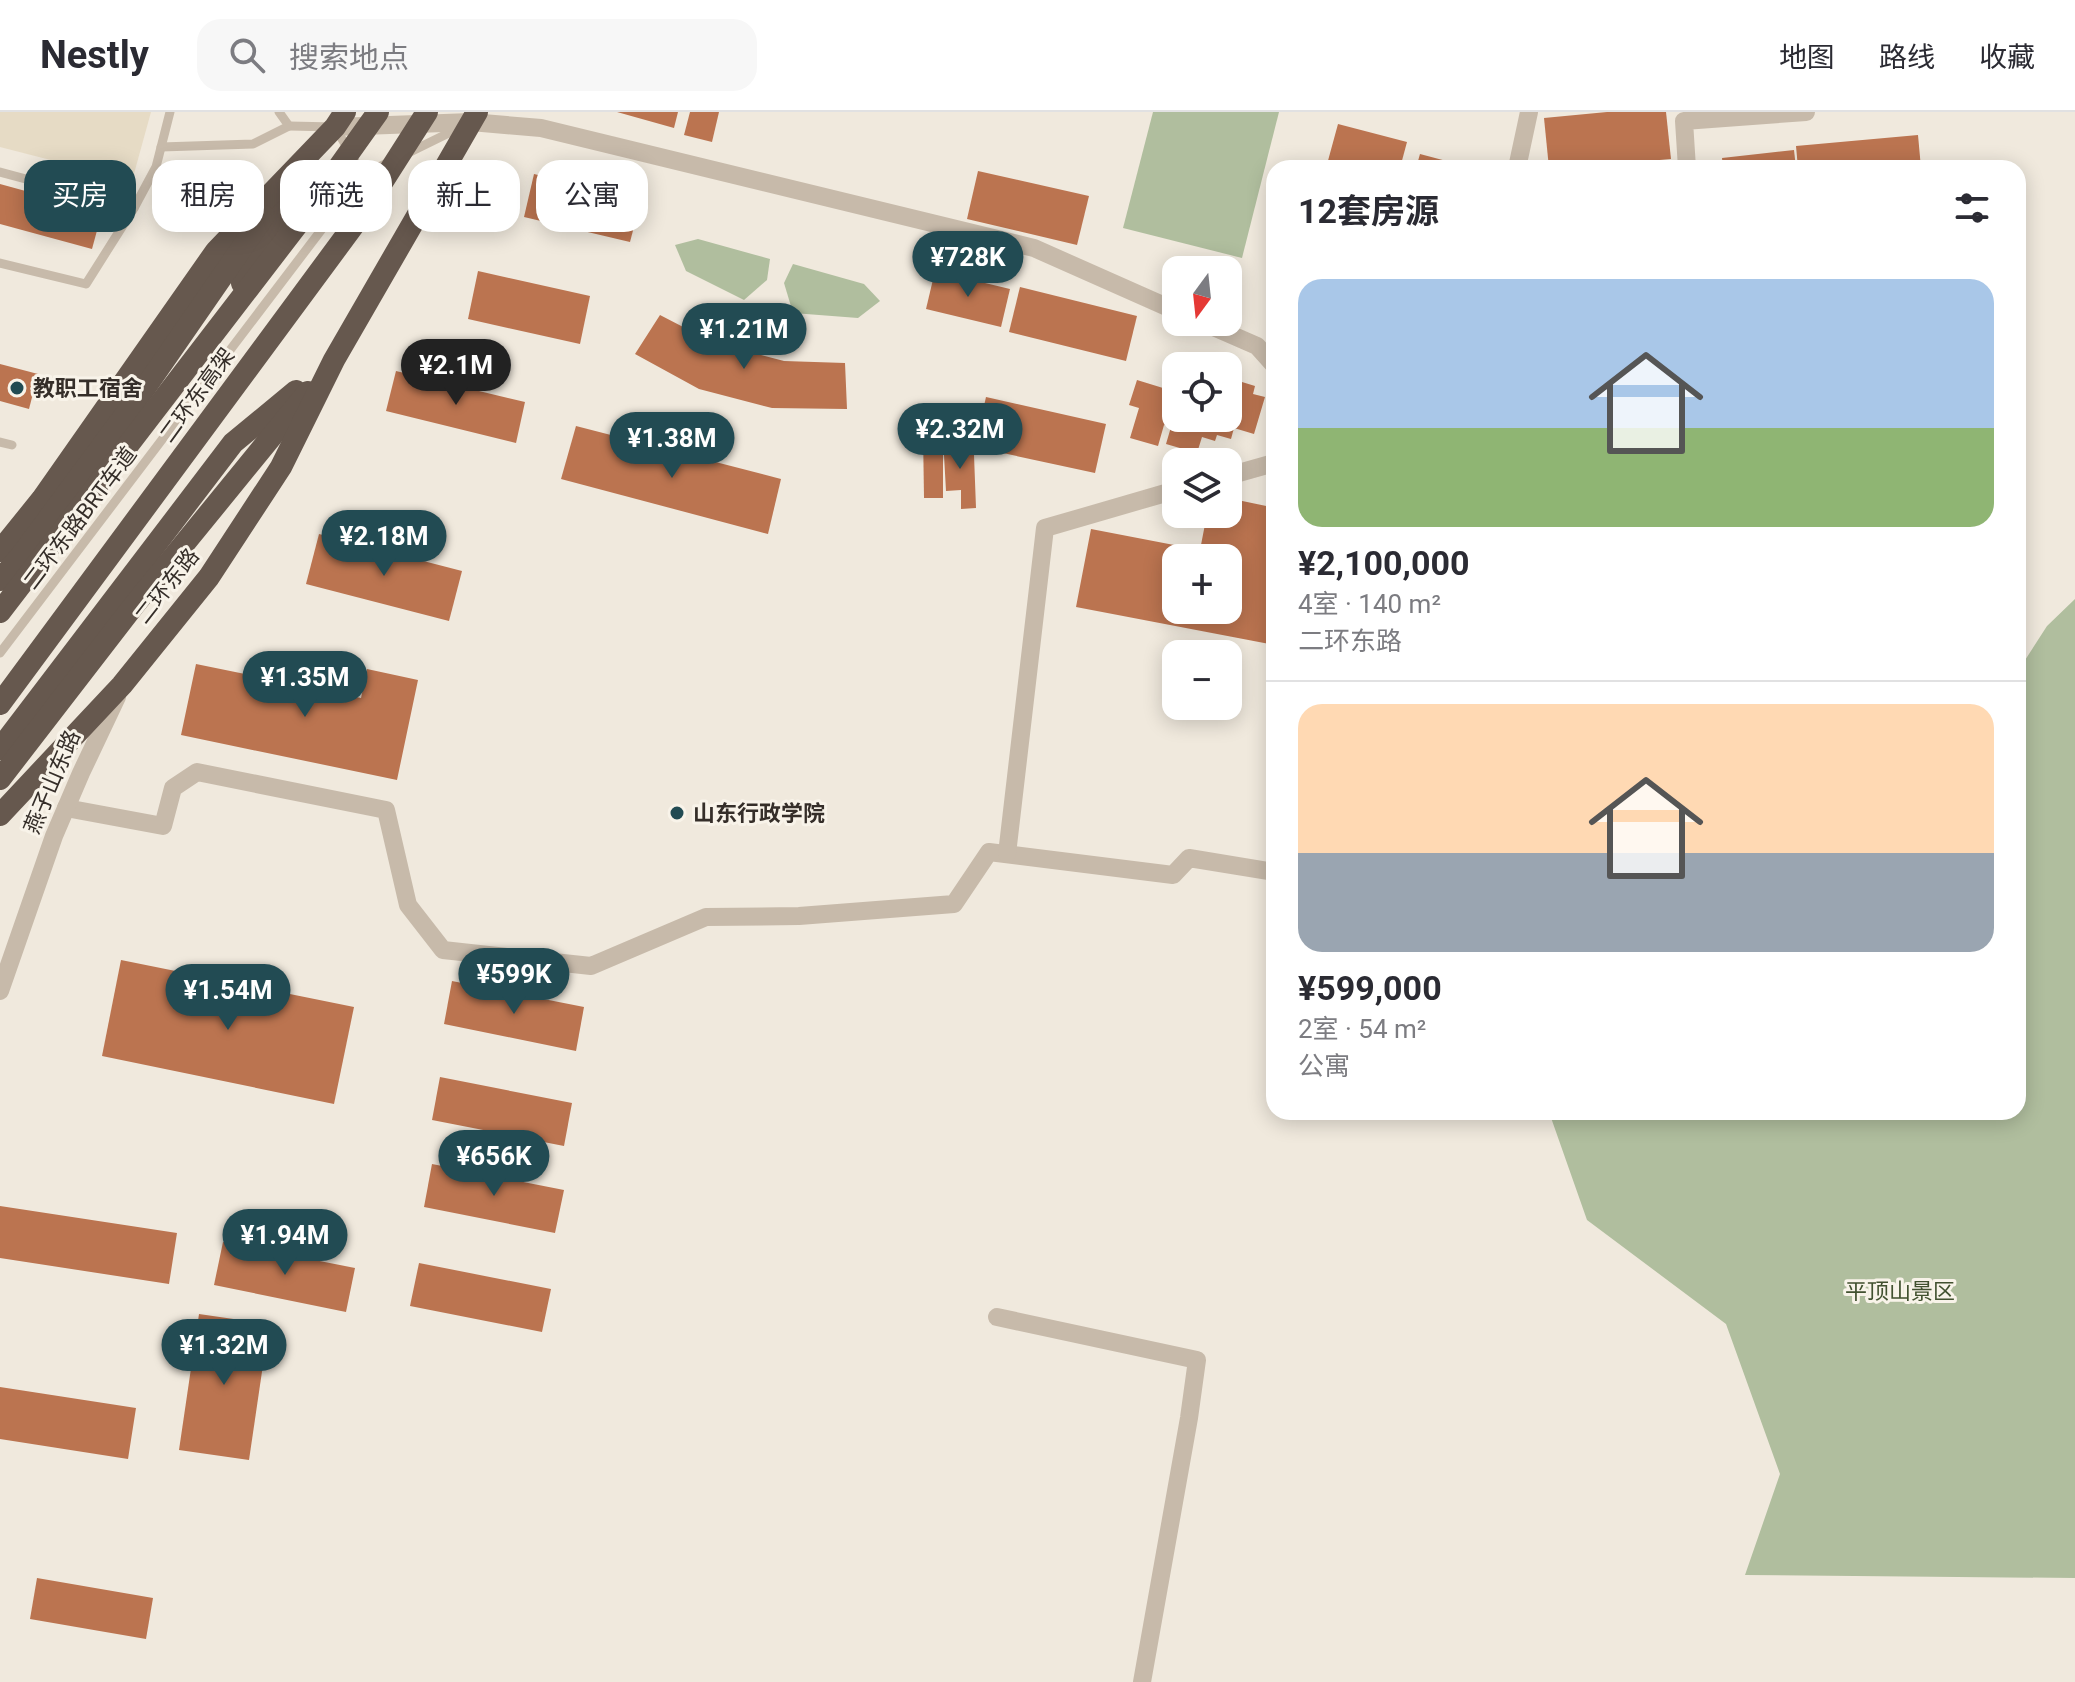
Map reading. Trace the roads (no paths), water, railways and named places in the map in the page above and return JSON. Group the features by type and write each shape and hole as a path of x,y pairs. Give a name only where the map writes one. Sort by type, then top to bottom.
{"highway":[{"name":"二环东高架","path":"0,614 304,216 378,112"},
{"name":"二环东高架","path":"0,704 362,214 427,112"},
{"name":"二环东路","path":"0,815 122,685 209,577 281,467 334,360 474,117"},
{"path":"3,542 42,499 216,251 340,119"},
{"path":"0,614 219,319 267,243 306,157"},
{"path":"0,580 145,388 306,157"},
{"path":"0,779 135,604 334,360"},
{"name":"二环东路","path":"0,749 233,443 334,360"}],"street":[{"path":"1519,160 1529,112"},
{"path":"1686,160 1684,121 1806,112"},
{"path":"340,119 474,117 541,128 1034,248 1162,305"},
{"path":"1234,336 1257,346 1266,356"},
{"path":"1242,472 1266,465"},
{"path":"1007,854 1045,528 1162,494"},
{"name":"燕子山东路","path":"0,991 54,836 122,685"},
{"path":"66,808 163,826 173,788 197,772 386,810 408,905 443,950 591,966 706,917 799,916 954,904 989,852 1173,875 1189,858 1266,871"},
{"path":"997,1317 1197,1360 1142,1682"}],"lane":[{"path":"136,204 156,167 170,112"},
{"path":"279,112 289,126"},
{"name":"二环东路BRT车道","path":"392,160 474,117"},
{"path":"161,147 253,144 289,126 340,119 357,160"},
{"path":"0,172 24,178"},
{"path":"0,263 86,284 119,232"},
{"name":"二环东路BRT车道","path":"0,653 320,232"},
{"path":"0,442 12,445"}],"place":[{"name":"教职工宿舍","path":"17,388"},
{"name":"山东行政学院","path":"677,813"}],"park label":[{"name":"平顶山景区","path":"1900,1291"}]}
